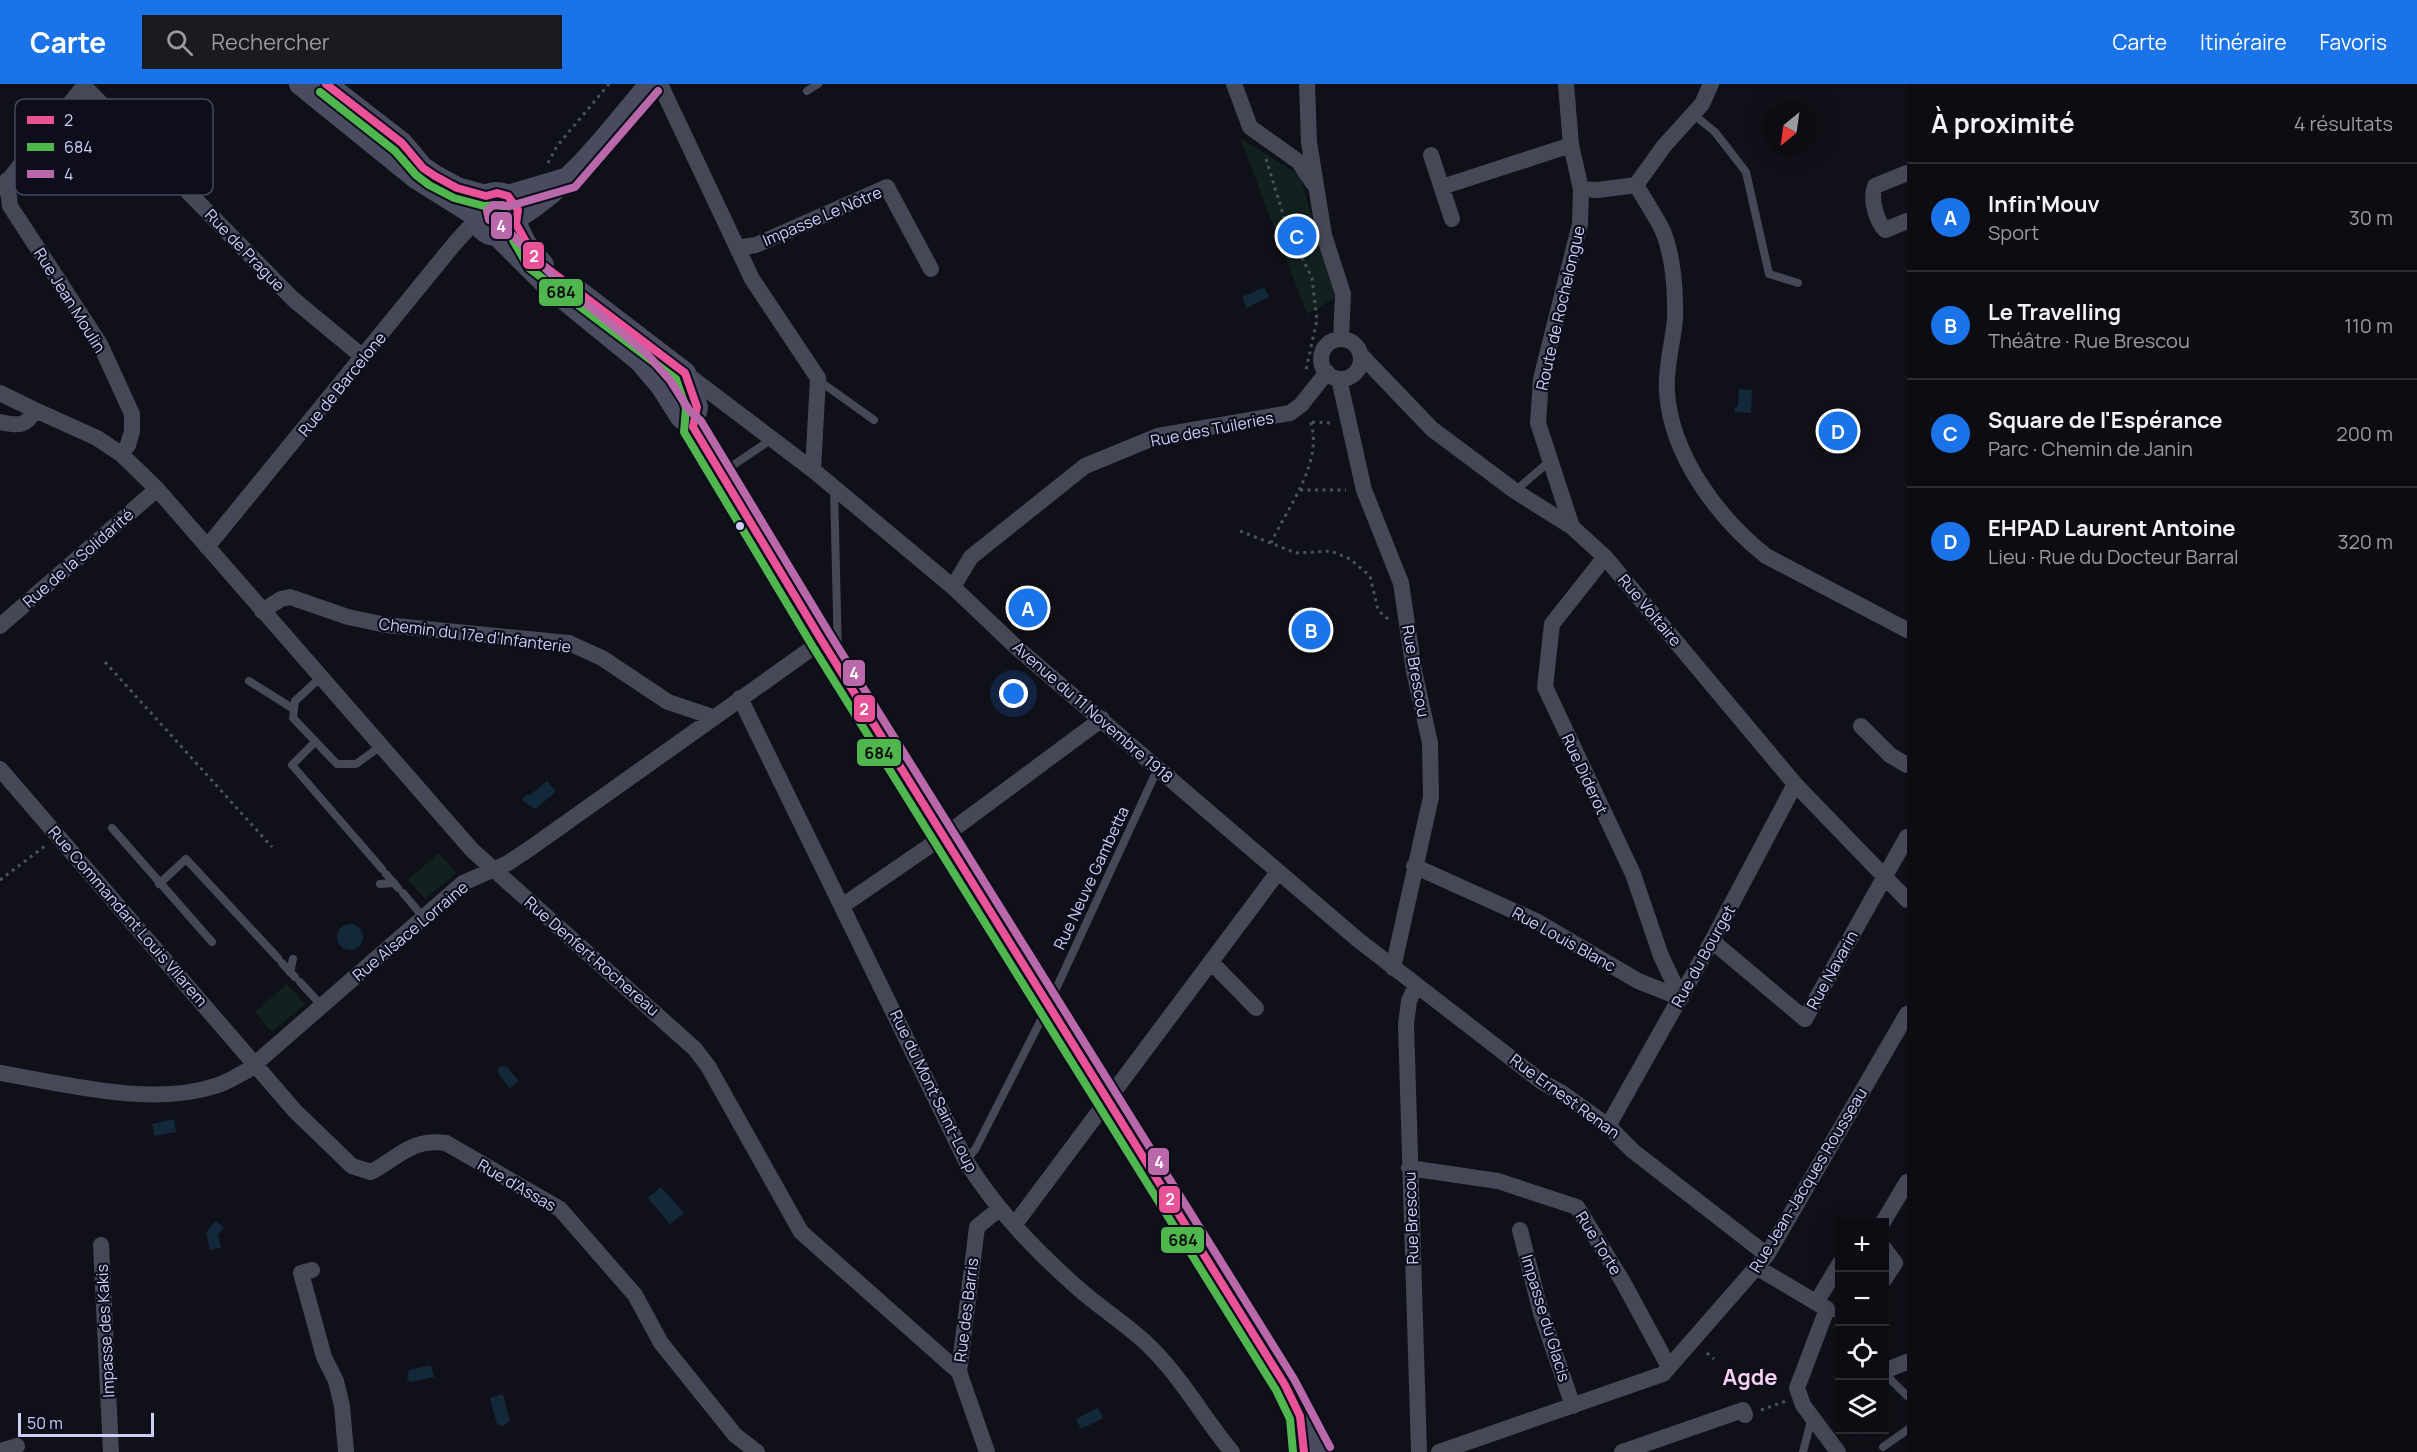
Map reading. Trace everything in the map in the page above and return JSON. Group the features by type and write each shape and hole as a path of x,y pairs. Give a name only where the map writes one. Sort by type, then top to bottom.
{"main road":[{"path":"300,84 416,178 486,207 516,205 510,225 547,285 640,361 662,387 681,417 693,427 838,667 1286,1385 1300,1416 1321,1452"},
{"path":"326,84 402,143 429,172 486,207"},
{"path":"486,207 484,231 510,225 547,199 570,178 650,84"},
{"path":"486,207 570,178"},
{"path":"510,225 536,260 685,373 697,407 693,427"},
{"path":"1300,1416 1304,1452"}],"street":[{"path":"660,84 752,279 818,380 813,470"},
{"path":"1234,84 1250,127 1299,162 1317,189"},
{"path":"1307,84 1309,141 1324,235 1343,294 1341,339"},
{"name":"Route de Rochelongue","path":"1566,84 1571,145 1581,189 1580,224 1541,379 1538,423 1572,527"},
{"path":"1581,189 1598,190 1636,185 1664,146 1693,114 1712,84"},
{"path":"74,99 85,85"},
{"name":"Rue de Prague","path":"85,85 99,99"},
{"path":"1442,187 1571,145"},
{"path":"1431,155 1452,219"},
{"path":"4,185 15,171"},
{"path":"1907,173 1875,186 1872,194 1879,224 1885,230 1907,221"},
{"name":"Rue Jean Moulin","path":"4,185 10,206 100,344 132,414 132,431 128,445 121,454"},
{"path":"1636,185 1662,231 1672,272 1675,318 1666,391 1673,426 1687,465 1703,488 1754,546 1766,556 1907,630"},
{"name":"Impasse Le Nôtre","path":"737,248 756,245 887,187 931,269"},
{"name":"Rue de Prague","path":"192,195 293,299 363,357"},
{"name":"Rue de Barcelone","path":"207,547 454,243 486,207"},
{"path":"1341,339 1353,343 1361,355 1356,372 1333,376 1322,362 1323,351 1330,343 1341,339"},
{"name":"Rue Voltaire","path":"1361,355 1431,429 1515,491 1572,527 1605,557 1795,784 1907,900"},
{"name":"Avenue du 11 Novembre 1918","path":"685,373 813,470 953,587 1016,647 1278,872 1416,985"},
{"name":"Rue des Tuileries","path":"953,587 961,570 971,557 1085,466 1152,438 1290,413 1333,376"},
{"name":"Rue Brescou","path":"1333,376 1364,490 1401,583 1430,743 1431,797 1393,968"},
{"name":"Rue Denfert Rochereau","path":"0,393 97,438 121,454 157,489 472,850 695,1049 708,1066 801,1232 958,1372"},
{"path":"0,422 20,426 28,423 35,410"},
{"name":"Rue de la Solidarité","path":"0,626 157,489"},
{"name":"Rue Diderot","path":"1605,557 1552,624 1545,687 1633,874 1661,956 1681,998"},
{"name":"Chemin du 17e d'Infanterie","path":"262,611 290,597 348,617 386,625 569,643 602,658 668,702 713,717"},
{"name":"Rue Alsace Lorraine","path":"0,1073 136,1093 176,1094 216,1086 255,1064 463,883 508,863 532,847 822,641"},
{"name":"Rue du Mont Saint-Loup","path":"741,698 966,1161 998,1210 1015,1224 1033,1246 1081,1291 1144,1341 1171,1370 1232,1452"},
{"path":"842,906 944,836 1102,719"},
{"path":"1862,726 1890,755 1907,765"},
{"name":"Rue Commandant Louis Vilarem","path":"2,777 58,836 255,1064"},
{"name":"Rue du Bourget","path":"1608,1126 1712,942 1795,784"},
{"path":"1884,877 1907,837"},
{"name":"Rue Louis Blanc","path":"1414,866 1536,921 1638,981 1681,998"},
{"path":"1015,1224 1278,872"},
{"name":"Rue Navarin","path":"1712,942 1805,1019 1884,877"},
{"path":"1212,963 1256,1008"},
{"name":"Rue Brescou","path":"1416,985 1409,1001 1406,1024 1419,1452"},
{"name":"Rue Ernest Renan","path":"1416,985 1542,1082 1562,1093 1608,1126 1633,1151 1762,1262 1828,1310"},
{"name":"Rue Jean-Jacques Rousseau","path":"1439,1452 1663,1374 1762,1262 1907,1014"},
{"name":"Rue d'Assas","path":"255,1064 295,1111 352,1166 362,1171 371,1172 414,1145 428,1140 446,1143 560,1209 635,1295 661,1343 735,1435 757,1452"},
{"name":"Rue Torte","path":"1410,1168 1498,1182 1577,1207 1623,1282 1669,1367"},
{"path":"1884,1218 1907,1182"},
{"name":"Rue des Barris","path":"987,1452 958,1372 977,1227 998,1210"},
{"name":"Impasse du Glacis","path":"1520,1230 1541,1313 1573,1406"},
{"name":"Impasse des Kakis","path":"101,1245 111,1452"},
{"path":"1889,1252 1901,1261 1889,1275"},
{"path":"312,1270 301,1274 324,1357 336,1381 342,1406 346,1452"},
{"path":"1837,1272 1828,1310 1799,1379 1799,1397 1838,1452"},
{"path":"1889,1370 1907,1362"},
{"path":"1622,1452 1743,1410 1745,1415"},
{"path":"0,1451 17,1446"}],"lane":[{"path":"807,91 818,84"},
{"path":"1693,114 1715,132 1746,172 1769,274 1798,283"},
{"path":"818,380 874,420"},
{"path":"720,474 772,439"},
{"path":"1515,491 1551,460"},
{"path":"834,488 838,667"},
{"path":"321,677 295,701 292,708 293,718 336,764 356,764 381,746"},
{"path":"249,681 292,708"},
{"path":"315,742 292,765 424,918"},
{"name":"Rue Neuve Gambetta","path":"966,1161 976,1148 1049,1004 1159,768"},
{"path":"112,828 159,884 213,942"},
{"path":"159,884 186,859 322,1006"},
{"path":"380,884 398,888"},
{"path":"293,959 295,977"},
{"path":"1889,1377 1907,1396"},
{"path":"1803,1452 1812,1416"},
{"path":"1883,1447 1907,1430"}],"path":[{"path":"546,166 557,146 609,84"},
{"path":"1266,140 1264,154 1287,227 1312,278 1315,297 1317,320 1305,371 1301,378"},
{"path":"1271,543 1300,490 1311,458 1312,422 1301,405"},
{"path":"1300,490 1332,490"},
{"path":"1240,531 1296,553 1331,551 1350,559 1370,576 1378,610 1390,622 1407,626"},
{"path":"105,662 272,847"},
{"path":"0,880 58,836"},
{"path":"1707,1353 1714,1359"},
{"path":"1745,1415 1799,1397"}],"shaded area":[{"path":"1240,138 1300,175 1335,298 1307,314"},
{"path":"439,853 456,873 425,899 408,880"},
{"path":"287,984 305,1004 272,1032 255,1012"}],"water":[{"path":"1264,287 1269,297 1247,308 1242,297"},
{"path":"1739,389 1752,390 1751,413 1734,412 1735,407 1738,407"},
{"path":"547,781 556,792 535,809 522,800 525,795 530,795"},
{"path":"350,924 359,928 363,937 359,946 350,950 341,946 337,937 341,928"},
{"path":"507,1067 519,1081 510,1088 499,1075 498,1068"},
{"path":"174,1119 176,1132 155,1136 152,1124"},
{"path":"661,1187 684,1213 670,1224 648,1198"},
{"path":"215,1221 224,1227 218,1235 221,1248 210,1250 206,1233"},
{"path":"431,1365 434,1377 411,1382 407,1379 409,1370"},
{"path":"503,1394 510,1421 503,1426 497,1424 490,1398"},
{"path":"1098,1408 1103,1418 1081,1429 1076,1419"}],"transit line":[{"name":"2","path":"326,84 402,143 423,168 435,176 457,188 486,196 497,193 508,196 518,210 516,224 536,260 685,373 697,407 693,427 822,641 1285,1385 1300,1416 1304,1452"},
{"name":"4","path":"658,91 575,187 510,206 493,205 487,211 489,220 504,227 554,277 647,354 670,380 689,410 701,421 831,636 1294,1379 1330,1447"},
{"name":"684","path":"320,92 395,151 416,175 429,185 454,198 484,206 502,205 507,213 506,228 529,268 676,379 686,408 684,432 813,647 1276,1390 1290,1419 1293,1452"}],"place":[{"name":"Square de l'Espérance","path":"1297,236"},
{"name":"EHPAD Laurent Antoine","path":"1838,431"},
{"name":"Infin'Mouv","path":"1028,608"},
{"name":"Le Travelling","path":"1311,630"}],"district":[{"name":"Agde","path":"1750,1377"}]}
